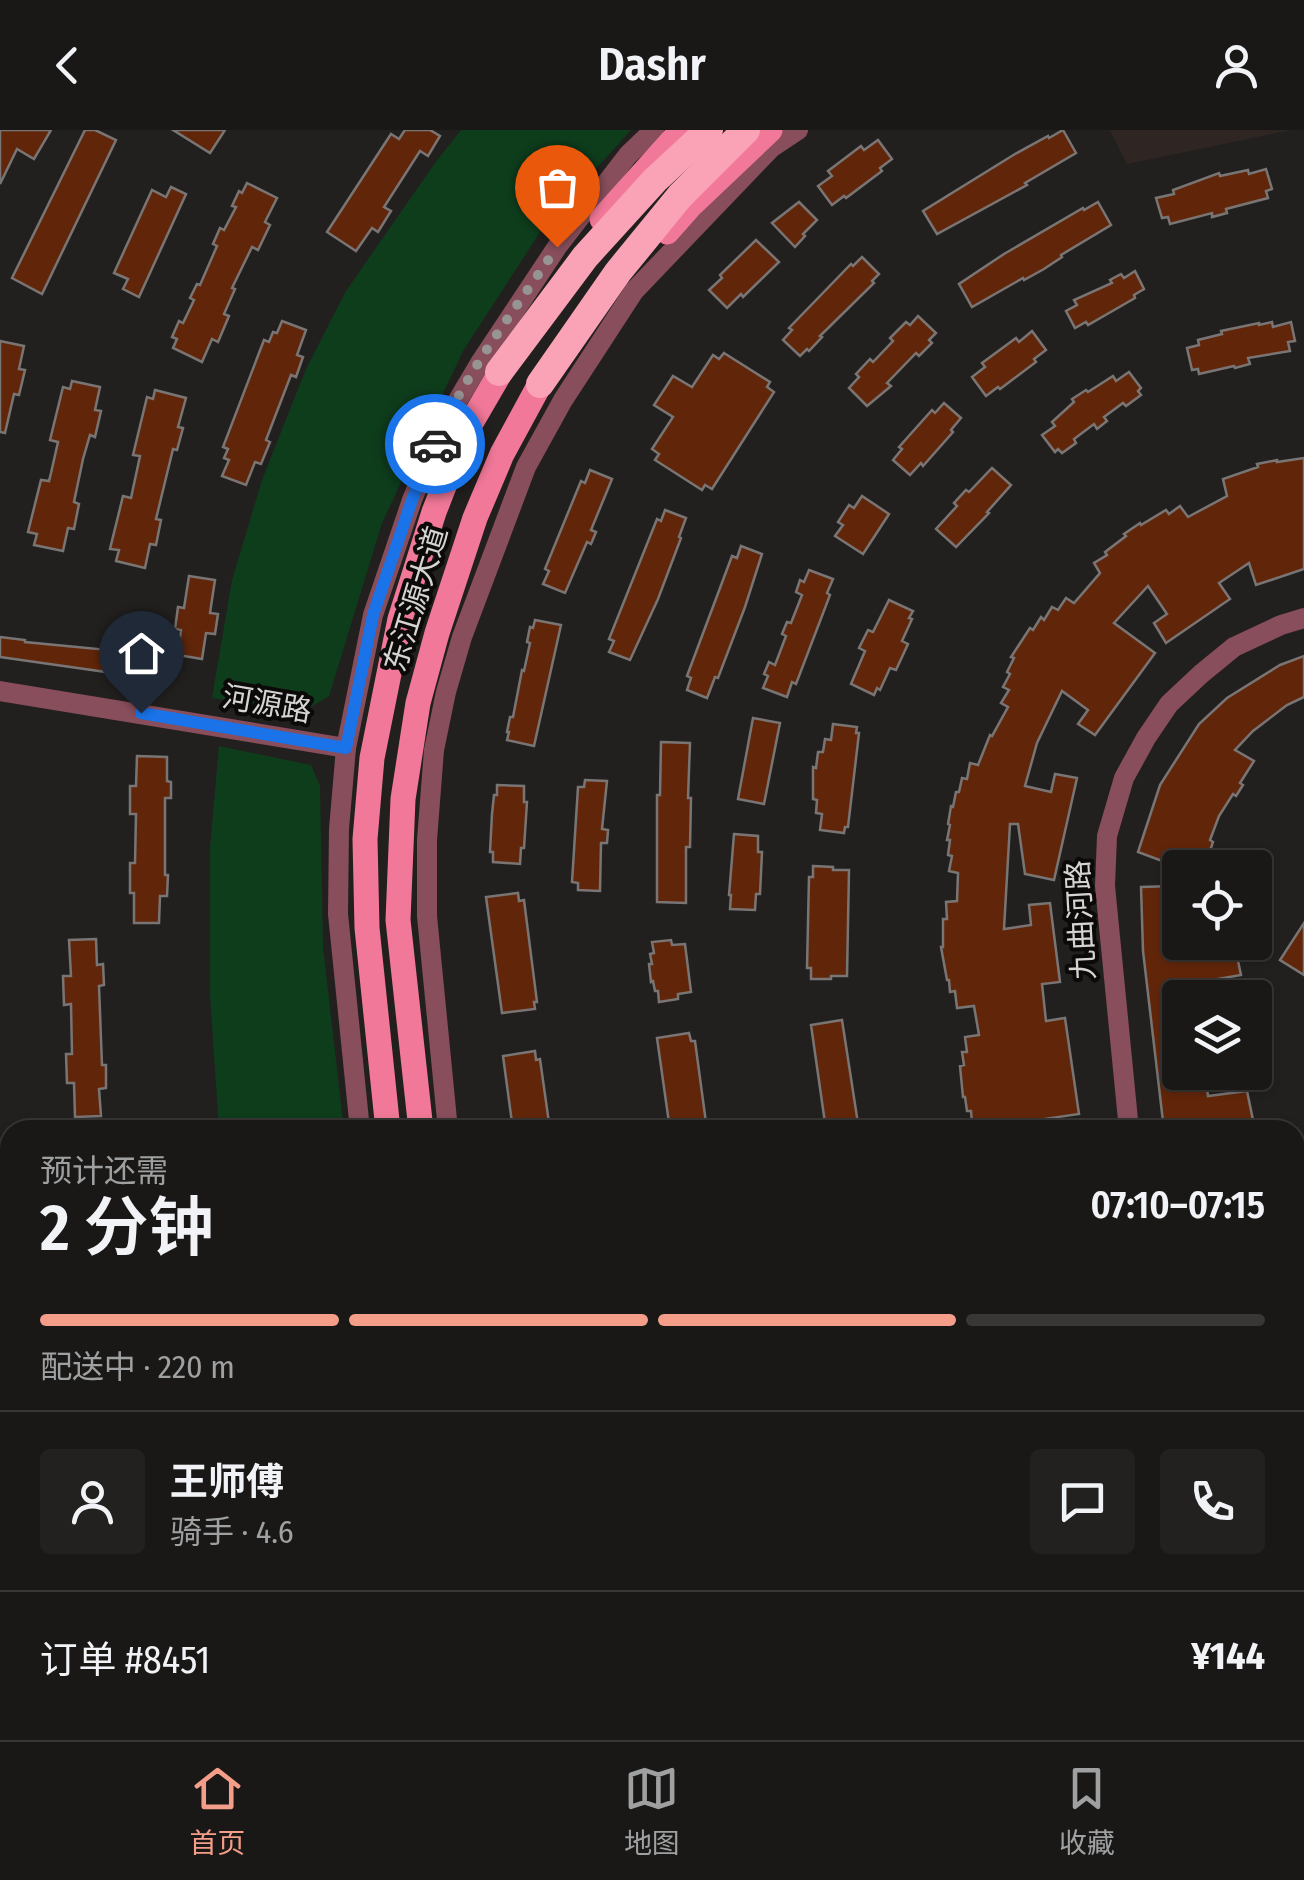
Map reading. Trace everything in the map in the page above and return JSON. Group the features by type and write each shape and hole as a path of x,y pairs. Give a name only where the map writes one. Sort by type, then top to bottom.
{"highway":[{"path":"499,372 584,257 655,180 709,130"},
{"path":"540,384 618,272 680,196 746,130"}],"main road":[{"name":"东江源大道","path":"387,1120 367,928 365,839 372,758 400,619 434,512 464,435 499,372 577,248 682,130"},
{"name":"东江源大道","path":"420,1120 398,920 403,799 418,703 475,518 502,454 540,384 690,206 770,130"}],"street":[{"path":"359,1120 338,914 339,829 346,748 373,615 412,500 442,427 557,247 628,155 654,130"},
{"path":"447,1120 427,916 427,840 434,750 462,638 526,467 563,400 634,292 771,148 798,130"},
{"name":"九曲河路","path":"1128,1120 1105,886 1107,836 1124,778 1169,704 1201,674 1234,646 1304,618"},
{"name":"河源路","path":"0,691 346,748"}],"shaded area":[{"path":"1110,130 1291,130 1127,164"}],"green space":[{"path":"461,130 631,130 544,226 463,351 382,523 329,696 304,711 212,698 232,580 262,480 306,369 346,291"},
{"path":"219,746 311,765 320,786 323,947 343,1120 218,1120 210,995 210,848"}],"building":[{"path":"0,130 51,130 34,159 17,149 0,184"},
{"path":"85,130 95,130 116,140 42,294 12,278"},
{"path":"173,130 225,130 210,153"},
{"path":"405,130 430,130 440,136 428,156 420,151 384,207 391,211 378,232 372,228 356,251 327,232 391,134 399,139"},
{"path":"1063,130 1076,153 937,234 923,211 1015,154"},
{"path":"878,140 892,159 880,168 882,171 832,205 818,186 832,176 828,171 861,146 864,150"},
{"path":"1266,169 1272,189 1266,191 1268,198 1226,209 1227,213 1212,217 1212,213 1170,224 1168,217 1162,218 1156,198 1219,173 1220,176 1248,170 1249,174"},
{"path":"247,183 277,198 265,222 270,225 258,250 252,247 232,288 235,289 224,314 229,316 218,342 212,339 202,362 173,348 177,339 172,337 194,300 190,298 217,246 213,244 220,228 224,230 239,191 242,193"},
{"path":"171,187 186,194 139,297 123,289 128,279 114,273 152,190 166,197"},
{"path":"799,202 817,220 795,247 772,223"},
{"path":"1098,202 1111,225 1044,269 972,307 959,284"},
{"path":"756,240 779,262 727,308 709,290"},
{"path":"862,257 879,274 874,283 800,356 783,340 792,330 789,328"},
{"path":"1135,271 1144,289 1135,298 1088,325 1086,322 1075,328 1066,311 1077,305 1074,300 1112,283 1110,280 1121,274 1124,278"},
{"path":"918,316 936,333 929,340 932,343 919,356 916,353 887,383 891,386 867,406 849,388 859,377 856,374 870,359 873,362 906,322 910,325"},
{"path":"282,321 306,330 297,355 303,357 296,377 291,375 261,464 255,462 246,485 222,476 229,460 224,458 228,449 223,447 264,340 269,342"},
{"path":"1272,322 1273,327 1291,322 1295,341 1288,342 1290,351 1248,358 1250,364 1235,368 1199,374 1198,369 1192,370 1187,348 1199,345 1198,340 1222,334 1221,331"},
{"path":"1032,331 1046,350 1034,359 1036,362 986,396 972,377 985,367 982,363"},
{"path":"0,341 24,346 19,369 25,370 19,395 14,394 5,433 0,432"},
{"path":"724,353 770,382 767,387 774,392 712,489 705,485 702,490 655,460 659,454 652,449 673,417 654,405 673,376 692,387 713,355 719,359"},
{"path":"1129,372 1141,388 1141,395 1104,417 1107,421 1097,429 1094,424 1062,453 1058,449 1055,452 1042,435 1055,426 1052,422 1074,402 1072,399 1113,376 1116,381"},
{"path":"72,381 100,387 95,410 101,411 95,437 90,435 83,459 74,502 79,504 74,529 68,528 63,551 34,545 37,534 28,532 41,480 49,481 51,473 58,442 50,440 63,387 70,389"},
{"path":"155,390 186,398 178,427 183,428 177,450 173,449 156,519 161,520 156,545 150,544 145,568 116,561 119,550 110,549 123,496 131,498 140,456 133,455 147,397 153,399"},
{"path":"944,403 961,418 923,466 921,463 910,475 893,460 902,449 899,447 932,410 935,413"},
{"path":"1304,458 1304,569 1256,585 1249,563 1219,583 1230,599 1166,643 1154,623 1167,614 1148,586 1114,623 1155,653 1095,735 1078,724 1088,710 1062,691 1037,743 1025,786 1051,792 1055,774 1077,778 1054,880 1025,874 1018,824 1010,824 1004,929 1031,925 1029,905 1050,903 1060,982 1042,984 1046,1021 1065,1018 1079,1114 1038,1120 972,1120 963,1097 960,1066 964,1065 962,1052 967,1052 965,1037 979,1035 974,1006 957,1008 941,947 946,902 957,901 958,873 949,871 952,856 948,855 948,824 962,778 967,779 970,763 978,765 990,735 1008,707 1001,703 1009,690 1003,687 1010,674 1007,672 1014,658 1011,657 1030,628 1033,630 1041,617 1044,620 1052,607 1058,610 1066,598 1074,603 1100,573 1094,563 1107,555 1105,552 1124,534 1180,506 1188,517 1227,496 1223,479 1258,467 1257,464"},
{"path":"992,468 1011,485 956,547 936,529 957,506 954,503"},
{"path":"590,470 612,479 591,530 596,532 591,544 587,542 565,593 543,584 549,571 545,569 581,481 585,483"},
{"path":"862,496 889,514 863,554 835,536 843,525 838,522 849,505 854,508"},
{"path":"665,510 686,518 658,599 630,660 609,652 614,641 609,639 657,519 661,521"},
{"path":"741,546 762,554 718,678 715,677 707,698 687,690 691,678 687,676 732,556 737,558"},
{"path":"809,570 833,579 796,684 792,682 787,697 763,688 768,676 764,674 769,662 775,665 786,636 782,634 802,595 796,592 800,580 804,582"},
{"path":"189,576 215,580 210,613 218,614 215,634 206,633 202,659 178,655 178,607 184,608"},
{"path":"889,600 913,611 909,618 912,619 902,641 908,644 896,670 890,668 874,695 851,684 865,651 859,648 868,630 873,632"},
{"path":"535,620 561,625 534,746 507,740 507,732 524,671 530,627 533,628"},
{"path":"0,637 109,650 106,672 0,657"},
{"path":"1304,656 1304,697 1253,731 1235,750 1254,761 1236,796 1233,794 1219,816 1210,850 1162,850 1162,861 1138,852 1160,785 1199,724 1227,698 1280,665"},
{"path":"753,718 780,723 764,804 738,799"},
{"path":"833,724 857,727 859,733 848,827 844,833 820,830 822,814 816,813 817,800 813,799 813,767 816,768 818,752 823,752 825,739 831,740"},
{"path":"661,742 690,743 686,903 657,902"},
{"path":"137,756 167,757 167,781 171,782 171,798 165,798 167,896 160,896 159,923 134,923 134,893 130,893 136,814 130,814 130,786 136,786"},
{"path":"585,780 607,781 602,829 608,830 607,843 601,843 600,891 578,890 578,883 572,882 578,787 584,787"},
{"path":"497,785 524,786 527,802 520,864 493,862 490,852"},
{"path":"734,834 758,836 758,852 762,852 760,894 756,894 755,910 730,909"},
{"path":"813,866 849,870 847,976 811,979 811,968 807,968 809,877 813,877"},
{"path":"1162,886 1162,960 1238,960 1241,975 1212,980 1162,980 1162,1090 1207,1090 1208,1096 1247,1091 1253,1120 1163,1120 1143,951 1141,887"},
{"path":"518,893 519,901 524,900 537,1002 535,1009 502,1013 486,897"},
{"path":"1304,923 1304,975 1280,960"},
{"path":"96,939 97,965 103,964 104,985 99,986 106,1088 99,1089 101,1116 75,1117 74,1083 67,1083 66,1054 72,1054 71,1004 64,1005 63,976 71,976 69,940"},
{"path":"671,940 672,945 685,944 691,992 659,1002 658,991 651,982 652,942"},
{"path":"842,1020 857,1120 825,1120 811,1025"},
{"path":"689,1033 691,1041 695,1041 706,1120 669,1120 657,1038"},
{"path":"535,1051 536,1060 540,1059 549,1120 512,1120 503,1056"}],"way so far":[{"path":"435,444 480,362 557,247"}],"route":[{"path":"141,713 346,748 373,615 435,444"}]}
